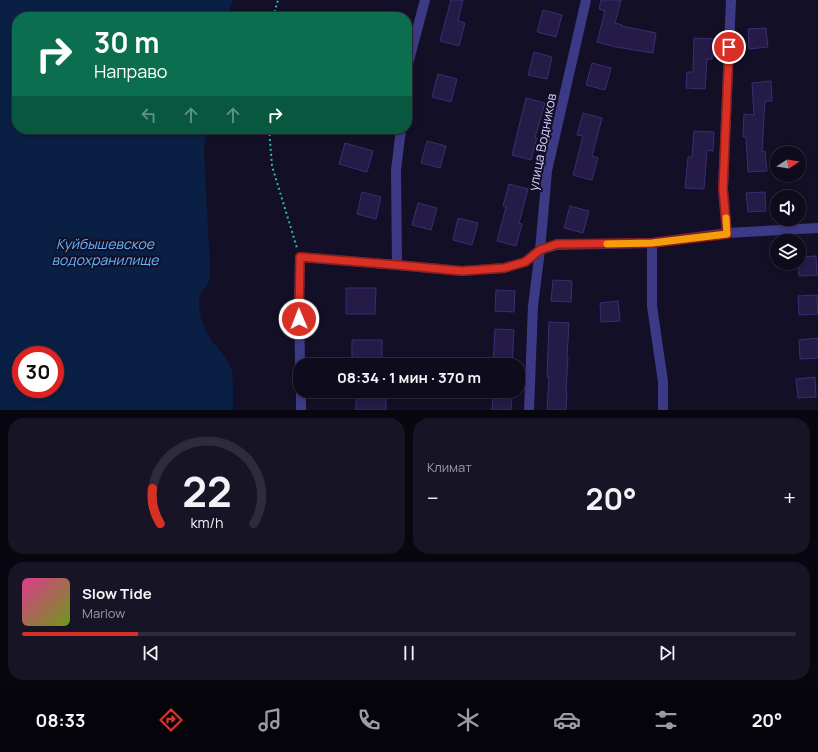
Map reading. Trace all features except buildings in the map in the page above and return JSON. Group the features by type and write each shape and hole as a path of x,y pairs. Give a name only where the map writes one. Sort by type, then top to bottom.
{"street":[{"path":"412,49 425,0"},
{"name":"улица Водников","path":"529,410 533,306 547,171 586,0"},
{"path":"727,234 723,189 731,0"},
{"path":"397,265 396,170 400,134"},
{"path":"300,358 300,257 462,271 504,268 525,262 540,250 557,244 652,243 727,234 818,228"},
{"path":"652,243 652,306 663,382 663,410"},
{"path":"301,398 301,410"}],"path":[{"path":"274,12 278,0"},
{"path":"269,134 272,166 300,257"}],"water":[{"name":"Куйбышевское водохранилище","path":"0,0 233,0 229,12 12,12 12,134 206,134 204,153 210,267 209,282 200,294 199,306 201,319 210,339 222,353 232,369 233,410 0,410"}],"slow traffic":[{"path":"607,244 652,243 727,234 726,218"}],"route":[{"path":"299,319 300,257 462,271 504,268 525,262 540,250 557,244 652,243 727,234 723,189 729,47"}]}
